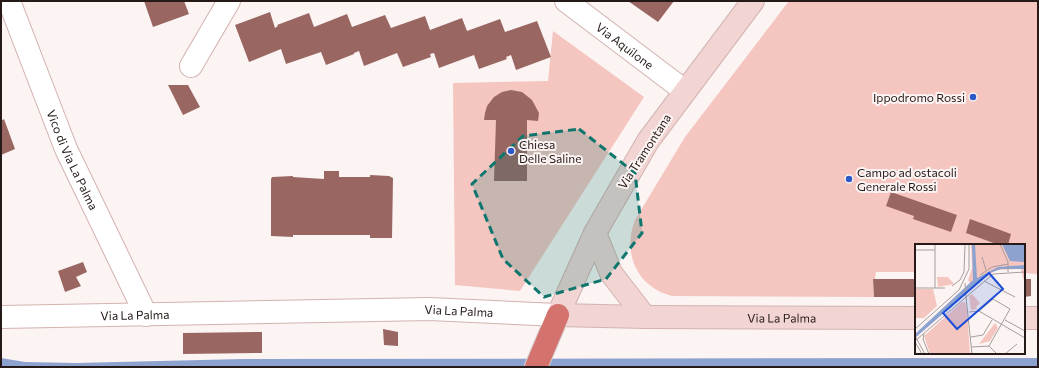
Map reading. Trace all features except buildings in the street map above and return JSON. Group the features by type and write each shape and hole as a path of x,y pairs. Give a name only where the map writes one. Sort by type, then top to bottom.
{"highway":[{"path":"536,367 558,315"}],"street":[{"name":"Vico di Via La Palma","path":"9,1 66,150 146,315"},
{"path":"191,66 229,1"},
{"name":"Via Aquilone","path":"566,1 685,91"},
{"name":"Via Tramontana","path":"558,315 595,232 648,141 753,1"},
{"path":"595,232 611,273 645,317"},
{"name":"Via La Palma","path":"1,317 430,309 558,315 645,317 915,318"},
{"path":"1025,318 1038,318"}],"highlighted area":[{"path":"579,129 635,173 642,233 606,279 544,297 503,259 472,184 523,136"}],"shaded area":[{"name":"Campo ad ostacoli Generale Rossi","path":"789,1 1038,1 1038,274 1025,273 1025,244 915,244 915,272 876,272 875,279 873,280 874,297 672,296 660,292 641,277 636,267 630,245 631,232 635,220 685,137"},
{"path":"553,31 644,97 520,291 455,285 453,83 548,81"}],"water":[{"path":"1,358 25,362 76,363 243,359 1038,358 1038,367 1,367"}],"place":[{"name":"Ippodromo Rossi","path":"973,97"},
{"name":"Chiesa Delle Saline","path":"511,151"},
{"name":"Campo ad ostacoli Generale Rossi","path":"849,179"}]}
